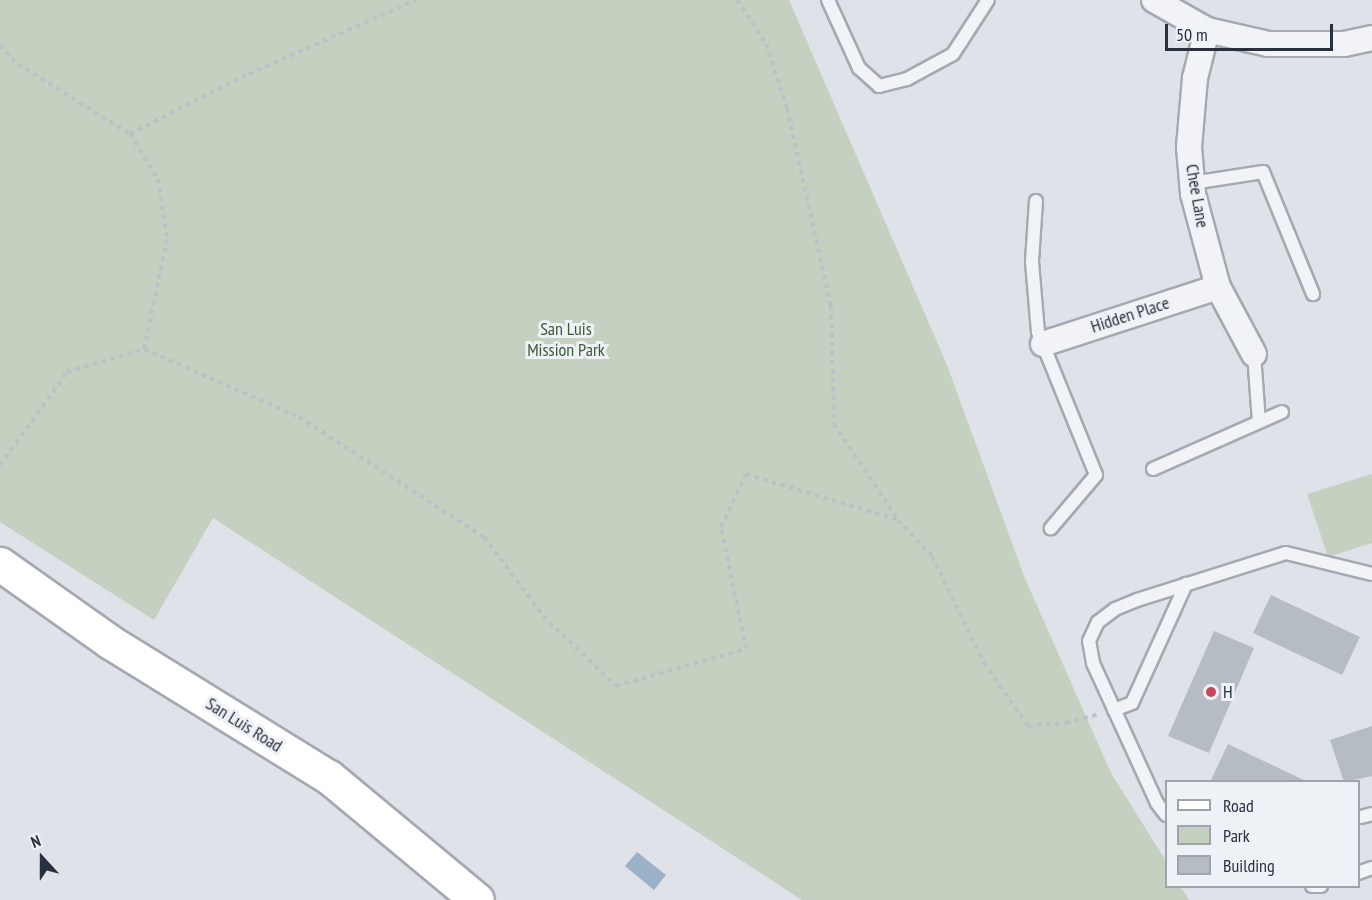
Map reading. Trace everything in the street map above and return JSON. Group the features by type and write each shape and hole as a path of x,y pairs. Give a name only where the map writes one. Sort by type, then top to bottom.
{"street":[{"path":"1154,0 1207,30 1268,44 1344,44 1372,38"},
{"name":"Chee Lane","path":"1207,30 1195,78 1189,147 1192,183 1218,287 1254,354"},
{"name":"Hidden Place","path":"1043,344 1218,287"},
{"name":"San Luis Road","path":"3,573 329,777 477,900"}],"lane":[{"path":"828,0 859,68 879,86 907,79 953,54 988,0"},
{"path":"1192,183 1263,172 1313,294"},
{"path":"1036,201 1034,309 1043,344 1096,475 1051,528"},
{"path":"1254,354 1259,422"},
{"path":"1153,469 1282,412"},
{"path":"1165,813 1157,803 1093,663 1089,641 1098,622 1115,609 1286,553 1372,574"},
{"path":"1114,710 1132,703 1186,584"}],"path":[{"path":"130,134 249,74 416,0"},
{"path":"737,0 766,44 792,131 831,306 834,424 898,520 932,556 984,663 1028,726 1066,723 1114,710"},
{"path":"0,45 18,64 130,134 159,179 167,239 144,348"},
{"path":"0,465 67,372 144,348 299,417 484,537 543,616 616,686 746,649 721,527 746,474 898,520"}],"green space":[{"name":"San Luis Mission Park","path":"0,0 789,0 947,365 1024,576 1111,773 1165,859 1165,888 1182,888 1189,900 802,900 213,518 154,620 0,522"},
{"path":"1372,474 1372,543 1328,557 1307,494"}],"water":[{"path":"637,852 666,875 654,890 625,866"}],"building":[{"path":"1271,595 1360,637 1342,675 1253,633"},
{"name":"H","path":"1214,631 1254,648 1209,753 1168,736"},
{"path":"1372,726 1372,776 1343,780 1330,740"},
{"path":"1228,744 1304,780 1211,780"}],"place":[{"name":"H","path":"1211,692"}]}
